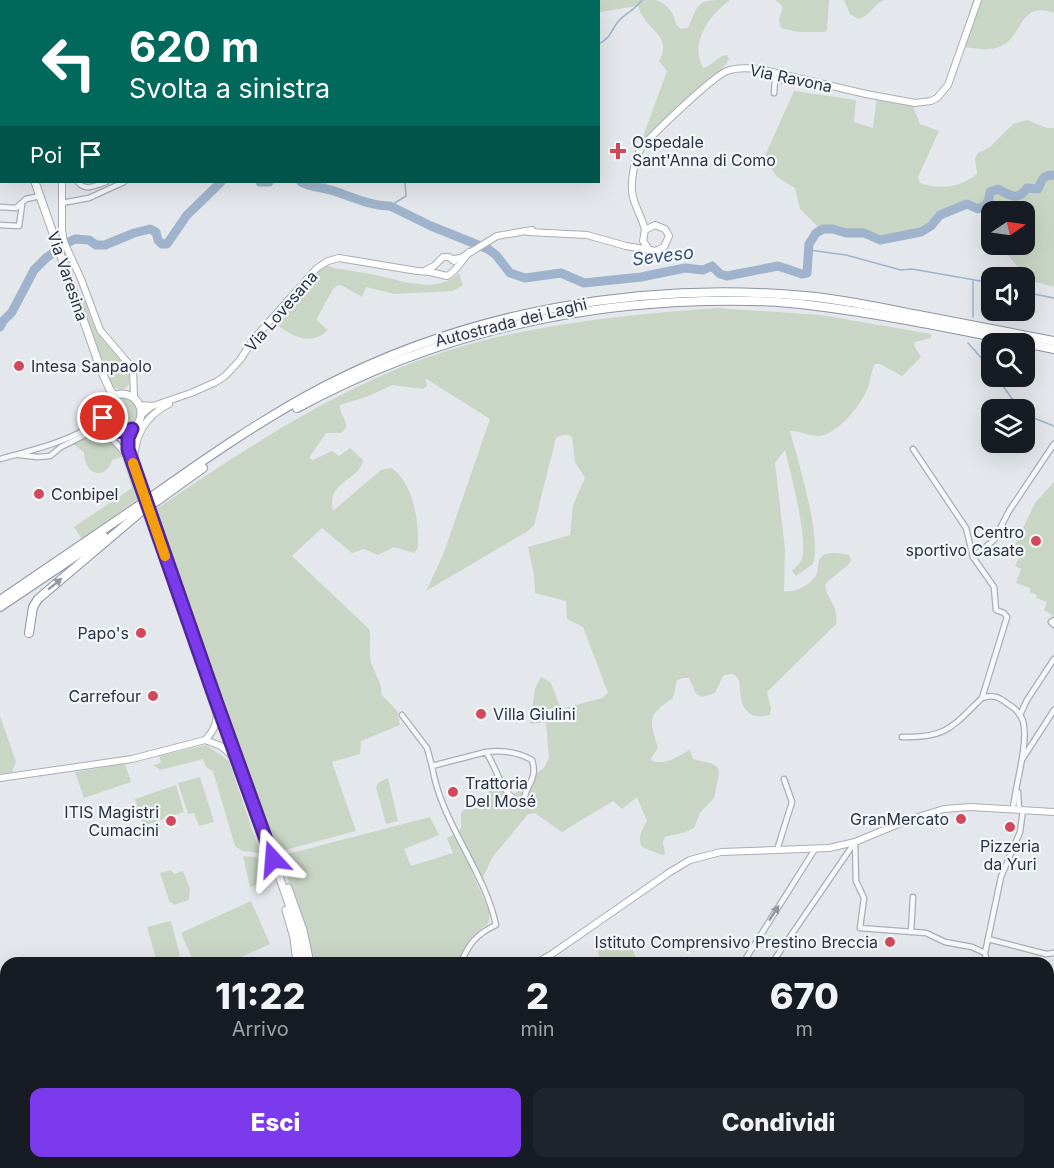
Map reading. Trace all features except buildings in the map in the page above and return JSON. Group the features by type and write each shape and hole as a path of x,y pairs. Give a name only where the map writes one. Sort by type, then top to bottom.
{"highway":[{"name":"Autostrada dei Laghi","path":"0,607 271,417 325,387 424,344 538,312 601,300 731,291 807,296 880,307 1054,341"},
{"name":"Autostrada dei Laghi","path":"155,498 308,402 366,375 457,340 518,323 577,311 640,303 731,299 807,304 1054,349"},
{"path":"28,633 33,607 38,599 142,507"},
{"name":"Autostrada dei Laghi","path":"0,600 40,578"}],"main road":[{"name":"Via Varesina","path":"35,183 62,247 111,397"},
{"path":"115,430 125,432 137,425 141,415 139,405 131,393 111,397 102,411 103,418 115,430 128,449 135,467 296,924 303,957"},
{"path":"128,449 128,438 132,429"},
{"path":"273,859 294,938 296,957"},
{"path":"273,859 285,881 297,913 308,957"}],"street":[{"name":"Via Ravona","path":"645,230 643,221 633,203 631,192 635,166 642,147 717,76 729,70 759,69 915,103 931,101 942,94 948,86 978,0"},
{"path":"773,73 774,93"},
{"path":"775,80 789,81"},
{"path":"62,183 62,247 100,330 133,369 135,376 131,393"},
{"path":"79,183 87,188 103,183"},
{"path":"62,203 89,198 122,183"},
{"path":"0,225 19,226 22,205 26,199 40,196"},
{"path":"0,207 16,208 22,205"},
{"path":"528,232 587,235 626,246 661,250 669,240 665,229 643,221"},
{"path":"648,248 644,241 645,230 653,225"},
{"path":"422,271 431,268 443,256 453,259 461,258 497,236 528,232 580,231 632,244 644,241"},
{"path":"436,263 436,270 439,274 450,275 469,252"},
{"name":"Via Lovesana","path":"141,415 153,406 216,382 231,370 254,340 323,263 339,258 439,274"},
{"path":"453,259 455,267"},
{"path":"135,467 135,447 144,424 160,409 191,393"},
{"name":"Via Lovesana","path":"139,405 153,406"},
{"path":"0,459 43,446 87,428 97,420 102,411"},
{"path":"17,454 44,457 54,454 61,447 101,428 115,430"},
{"path":"85,435 97,434 110,438 135,467"},
{"path":"973,557 994,540 1009,511 1054,444"},
{"path":"43,446 41,451 44,457"},
{"path":"912,449 966,528 973,557 994,587 996,610 1004,613 1006,617 982,698"},
{"path":"1054,620 1051,622 1054,625"},
{"path":"1020,715 1027,700 1054,659"},
{"path":"902,737 928,736 946,731 982,698 993,695 1020,715 1024,729 1018,790 1020,832 1001,877 986,957"},
{"path":"0,778 132,759 206,740 214,732 217,718 216,701"},
{"path":"1022,760 1054,710"},
{"path":"402,715 426,748 444,807 490,903 496,925 478,934 464,957"},
{"path":"214,732 228,731"},
{"path":"206,740 226,749 239,762"},
{"path":"432,766 486,752 523,755 532,760 535,769 534,778 523,800 524,805 514,800 504,789 486,752"},
{"path":"777,850 792,802 784,779"},
{"path":"547,957 690,860 721,852 829,848 855,842 908,820 944,809 970,807 1054,812"},
{"path":"855,842 856,881 864,898 860,928 926,933 945,942 972,947 985,953"},
{"path":"776,957 855,842"},
{"path":"747,957 815,849"},
{"path":"911,932 913,897"},
{"path":"988,939 1054,954"}],"green space":[{"path":"600,0 655,0 668,7 678,27 683,29 688,28 698,7 705,1 730,0 709,21 698,49 703,68 723,56 727,55 729,59 718,75 641,142 667,71 659,61 663,52 661,39 646,21 638,6 600,12"},
{"path":"775,0 829,0 827,30 825,32 798,32 781,28 779,20 783,6"},
{"path":"844,0 884,0 858,19 850,14"},
{"path":"973,0 1054,0 1054,13 1043,10 1034,11 1028,15 1008,41 996,48 980,49 959,46"},
{"path":"794,91 856,100 854,122 873,128 877,96 911,102 920,124 939,131 918,177 920,183 935,186 943,187 964,182 977,174 975,158 978,153 990,147 1013,124 1027,120 1047,128 1054,128 1054,287 1035,282 1035,267 1018,267 1008,255 1035,255 1035,201 981,201 981,209 979,206 965,204 946,209 922,229 879,238 829,227 820,229 800,209 795,188 777,177 764,158"},
{"path":"325,266 429,285 450,280 459,273 463,285 453,291 394,294 366,287 362,297 338,285 333,289 316,320 328,330 313,338 297,336 268,319 319,268"},
{"path":"84,297 98,333 122,362 130,377 129,384 123,390 111,385 81,301"},
{"path":"717,308 821,315 931,334 931,338 915,342 914,346 921,357 902,376 880,364 875,364 865,394 841,425 819,436 790,431 812,518 815,552 813,564 796,576 792,571 801,561 803,540 785,450 775,463 785,549 784,591 807,585 816,575 819,561 824,555 835,553 849,555 850,563 825,584 836,612 836,624 767,692 770,715 753,715 744,708 739,680 734,675 723,676 715,693 702,697 696,694 689,678 677,680 673,698 658,709 652,719 658,748 651,758 652,761 657,762 667,761 690,750 693,759 713,764 718,768 714,798 700,813 694,828 665,837 663,842 665,854 662,855 642,847 640,837 647,821 637,797 622,809 613,801 562,832 535,813 528,814 492,858 481,881 458,833 461,828 461,813 466,809 482,805 494,781 498,780 514,794 525,786 533,775 544,768 549,758 546,722 530,724 535,689 541,677 551,683 561,709 602,698 608,693 583,627 567,619 566,601 535,593 528,547 570,535 573,505 585,478 575,462 572,437 564,435 556,438 534,525 528,531 426,591 443,555 490,419 425,378 427,386 423,389 393,385 340,405 346,428 341,433 326,433 309,458 313,460 332,451 339,456 350,448 363,460 356,473 334,493 333,511 381,470 391,468 399,474 414,504 418,548 414,553 394,547 378,555 364,549 352,553 322,528 292,556 369,629 370,658 380,683 381,694 397,711 400,725 361,741 360,754 332,762 356,831 277,852 156,509 231,459 308,412 389,372 431,356 474,343 564,324"},
{"path":"122,398 128,399 136,407 136,419 128,427 122,428 116,427 108,419 107,413 108,407 116,399"},
{"path":"98,437 116,448 124,459 139,498 82,539 74,527 132,488 122,457 112,460 105,471 95,473 87,466 84,452 73,444"},
{"name":"Centro sportivo Casate","path":"1054,482 1054,616 1044,610 1047,602 1036,598 1037,595 1030,592 1030,588 1016,583 1021,569 1015,566 1021,554 1013,549 1035,503"},
{"path":"0,716 16,762 12,772 0,774"},
{"path":"206,745 229,761 260,853 242,851 235,846 213,771 206,767 203,759 160,770 153,765 161,763 159,756"},
{"path":"125,764 131,782 84,798 75,772"},
{"path":"200,777 214,822 199,826 194,813 188,814 178,783"},
{"path":"388,778 398,821 386,824 376,787 379,782"},
{"path":"176,785 184,812 143,826 135,799"},
{"path":"430,817 439,835 404,849 411,866 453,853 447,838 456,834 490,914 488,924 470,940 460,957 314,957 280,856"},
{"path":"243,856 262,858 269,880 250,887"},
{"path":"171,870 174,874 183,871 190,889 189,900 173,905 172,902 170,903 160,873"},
{"path":"251,901 270,944 241,957 191,957 181,933"},
{"path":"171,921 180,956 156,957 147,927"},
{"path":"630,940 635,957 599,957 597,949"}],"waterway":[{"path":"600,43 607,38 617,23 642,0"},
{"name":"Seveso","path":"304,183 369,203 390,206 431,226 488,249 496,255 510,273 525,278 561,273 584,283 641,277 685,268 703,270 712,266 720,274 727,276 778,266 802,274 807,273 809,244 816,233 823,229 864,233 880,240 921,232 931,226 940,215 967,204 981,208 987,203 990,192 998,189 1017,196 1027,188 1038,189 1043,178 1054,175"},
{"name":"Seveso","path":"0,327 12,312 34,270 67,243 75,239 105,245 150,229 156,232 162,244 167,244 187,215 220,183"},
{"name":"Seveso","path":"324,183 327,189"},
{"path":"390,206 406,196 405,183"},
{"path":"809,250 846,255 901,270 912,269 981,281"},
{"path":"973,281 973,317"},
{"path":"1035,294 1054,298"},
{"path":"968,343 981,358"},
{"path":"1004,387 1012,399"},
{"path":"1035,418 1054,426"}],"slow traffic":[{"path":"133,463 165,556"}],"place":[{"name":"Ospedale Sant'Anna di Como","path":"618,151"},
{"name":"Intesa Sanpaolo","path":"19,366"},
{"name":"Conbipel","path":"39,494"},
{"name":"Centro sportivo Casate","path":"1036,541"},
{"name":"Papo's","path":"141,633"},
{"name":"Carrefour","path":"153,696"},
{"name":"Villa Giulini","path":"481,714"},
{"name":"Trattoria Del Mosé","path":"453,792"},
{"name":"GranMercato","path":"961,819"},
{"name":"ITIS Magistri Cumacini","path":"171,821"},
{"name":"Pizzeria da Yuri","path":"1010,827"},
{"name":"Istituto Comprensivo Prestino Breccia","path":"890,942"}],"route":[{"path":"103,418 111,429 125,432 132,429 128,438 128,449 273,859"}]}
